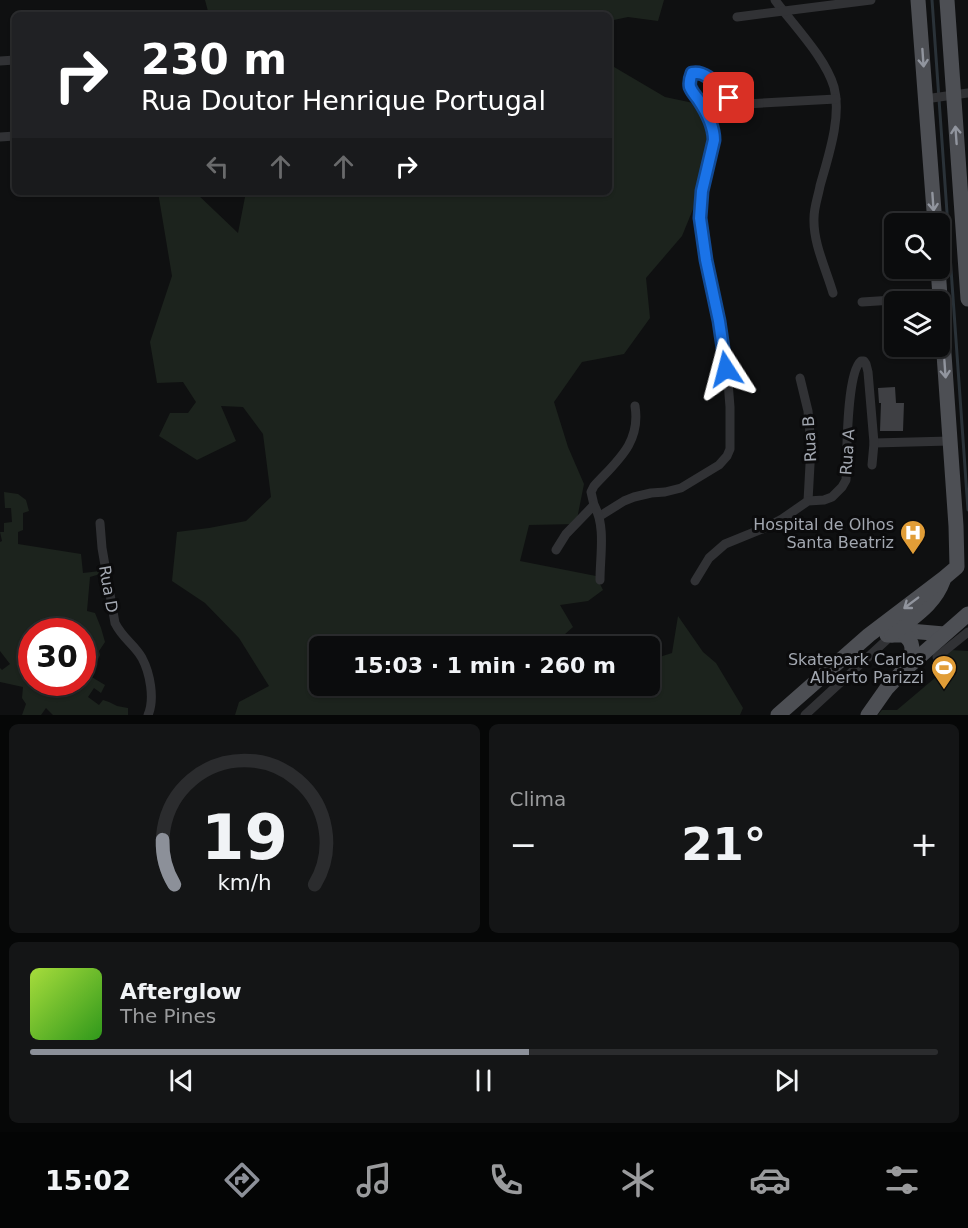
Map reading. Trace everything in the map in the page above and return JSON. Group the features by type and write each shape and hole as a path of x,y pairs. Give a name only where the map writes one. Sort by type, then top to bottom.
{"main road":[{"path":"918,0 945,97 964,188 968,298"},
{"path":"935,213 945,97 946,0"},
{"path":"778,715 869,635 957,567 962,530 950,441 944,357"},
{"path":"895,632 935,598 944,578"},
{"path":"868,715 887,688 902,672 968,614"},
{"path":"895,632 910,639 912,645 912,654 902,672"},
{"path":"869,635 895,632 944,634"}],"street":[{"path":"775,0 820,58 834,88 836,114 831,148 814,215 816,238 833,293"},
{"path":"737,17 871,0"},
{"path":"600,516 634,497 681,488 719,465 730,449 728,382 700,218 702,191 714,132 691,90 689,79 692,73 700,72 706,75 737,103 836,99"},
{"path":"862,302 884,301"},
{"name":"Rua A","path":"695,581 709,558 725,544 767,527 808,501 832,497 842,488 846,480 852,382 858,363 864,361 868,372 874,443"},
{"name":"Rua B","path":"800,378 808,411 811,446 808,501"},
{"path":"600,580 600,516 591,496 592,488 621,456 631,441 635,428 635,406"},
{"path":"872,465 874,443 950,441"},
{"path":"556,550 566,534 594,504"},
{"name":"Rua D","path":"100,523 103,558 115,623 120,634 142,658 146,669 151,695 151,709 148,715"},
{"path":"805,715 895,632"},
{"path":"937,657 968,632"}],"shaded area":[{"path":"205,0 664,0 658,21 628,17 612,20 612,12 208,12"},
{"path":"612,66 665,97 698,104 709,135 700,192 682,236 646,278 650,318 624,354 582,362 554,402 568,447 584,484 576,524 529,525 520,561 596,576 603,590 588,601 560,605 573,627 563,636 309,636 309,696 660,696 660,657 672,653 678,616 703,652 716,663 743,708 740,715 235,715 239,702 269,686 239,638 205,603 172,581 177,532 246,521 271,497 263,434 243,407 221,406 236,441 197,460 159,436 170,413 188,413 196,402 183,382 157,383 150,342 172,276 158,195 198,195 238,233 245,195 612,195"},
{"path":"4,492 18,494 26,500 29,511 23,513 23,530 18,532 18,544 81,554 83,573 100,571 100,574 90,577 87,611 95,613 105,642 99,651 100,655 96,663 96,618 18,618 18,686 0,682 0,668 2,670 10,664 0,651 0,542 2,541 0,532 4,532 4,523 12,522 11,508 5,508"},
{"name":"Skatepark Carlos Alberto Parizzi","path":"950,650 968,651 968,715 878,715 882,710 897,710 942,672 947,652"},
{"path":"96,680 105,685 101,693 96,689"},
{"path":"22,696 89,696 99,705 103,700 128,708 128,715 53,715 46,708 41,715 22,715 26,704"}],"building":[{"path":"895,387 896,403 904,403 903,431 880,431 881,403 879,403 878,388"}],"waterway":[{"path":"932,0 968,510"}],"place":[{"name":"Hospital de Olhos Santa Beatriz","path":"913,556"},
{"name":"Skatepark Carlos Alberto Parizzi","path":"944,691"}],"route":[{"path":"726,369 719,321 700,229 702,191 714,132 691,90 689,79 692,73 700,72 706,75 729,98"}]}
